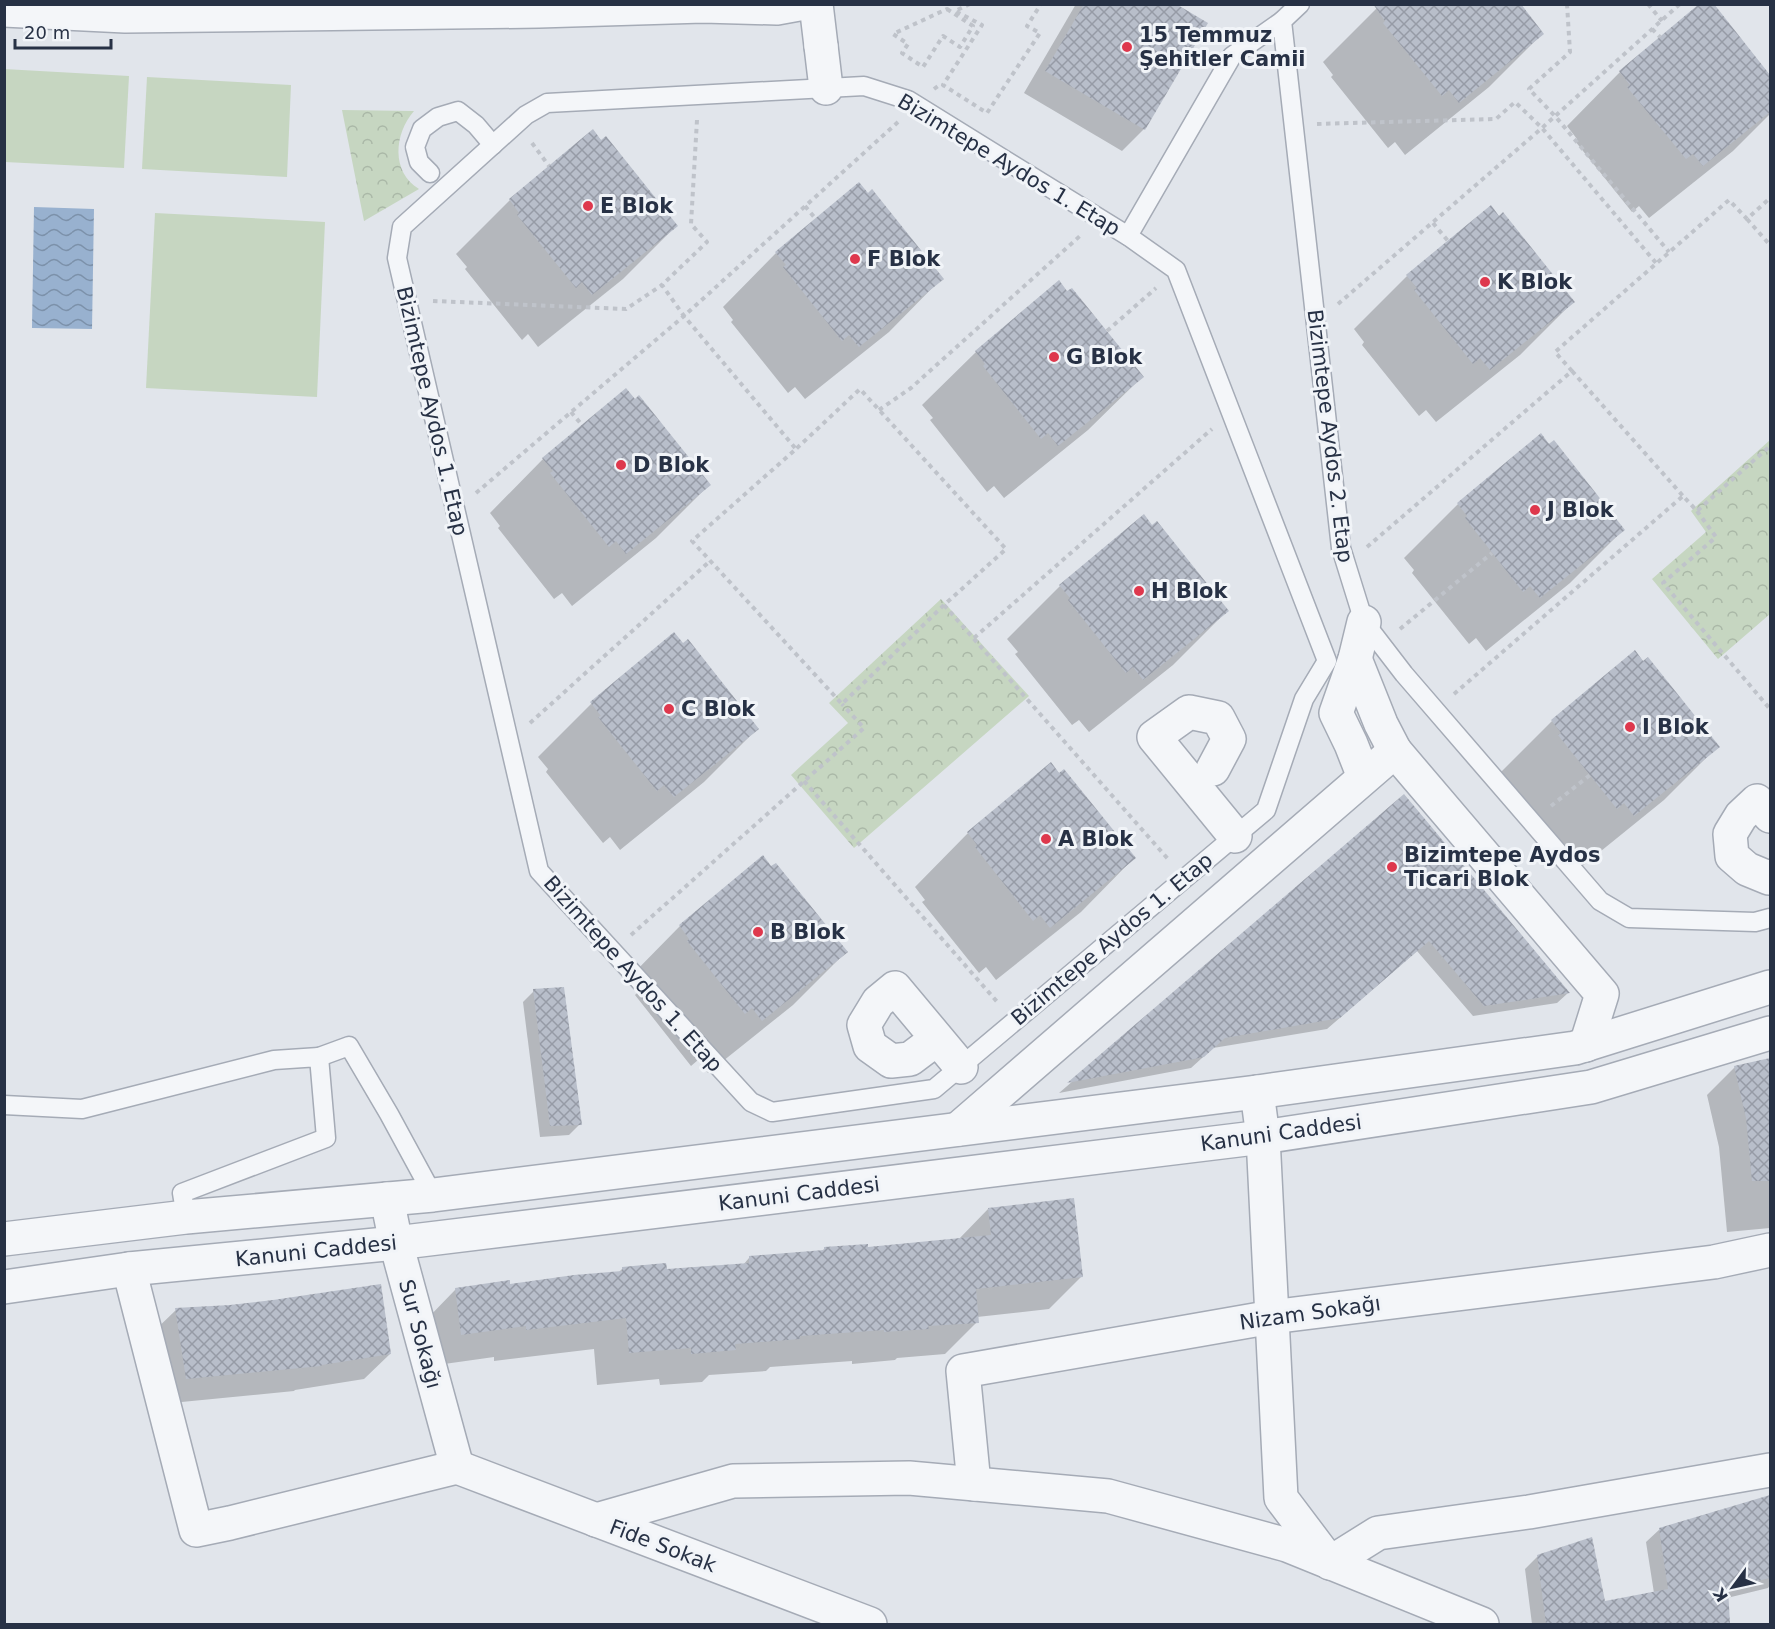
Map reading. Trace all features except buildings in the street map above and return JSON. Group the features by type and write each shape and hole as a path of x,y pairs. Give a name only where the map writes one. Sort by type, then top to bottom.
{"street":[{"path":"4,10 125,16 230,10 703,5 777,8 799,4"},
{"path":"816,4 826,88"},
{"path":"1357,647 1381,723 1395,751 1602,994 1586,1045 1591,1087"},
{"path":"1357,647 1336,713 1364,777"},
{"path":"1213,769 1229,739 1218,718 1189,711 1154,737 1235,836"},
{"path":"958,1129 1395,751"},
{"path":"1770,816 1757,801 1741,816 1730,834 1732,856 1747,869 1770,877"},
{"name":"Kanuni Caddesi","path":"4,1239 186,1217 433,1195 1257,1092 1575,1048 1770,987"},
{"path":"926,1047 910,1059 891,1061 870,1046 864,1025 878,1002 895,988 961,1067"},
{"name":"Kanuni Caddesi","path":"4,1287 129,1269 396,1243 1263,1137 1591,1087 1770,1033"},
{"path":"1257,1092 1263,1137 1281,1498 1330,1563"},
{"name":"Sur Sokağı","path":"387,1199 396,1243 457,1467"},
{"name":"Nizam Sokağı","path":"974,1484 963,1371 1272,1317 1714,1262 1770,1251"},
{"path":"129,1269 196,1530 457,1467"},
{"name":"Fide Sokak","path":"457,1467 870,1624"},
{"path":"1330,1563 1378,1533 1529,1512 1770,1470"},
{"path":"596,1520 733,1481 909,1478 1108,1496 1287,1545 1482,1624"}],"lane":[{"path":"1128,236 1232,56 1282,21 1300,4"},
{"name":"Bizimtepe Aydos 2. Etap","path":"1282,21 1341,548 1346,566 1357,647 1436,710 1600,901 1629,918 1755,922 1770,918"},
{"name":"Bizimtepe Aydos 1. Etap","path":"1176,270 1100,218 917,105 864,86 547,103 526,115 402,227 397,258 539,871 751,1102 772,1112 934,1089 1266,810 1305,699 1357,647"},
{"path":"430,173 419,162 415,147 423,129 438,117 458,111 476,125 493,145"},
{"path":"1176,270 1231,413 1357,647"},
{"path":"4,1105 82,1109 274,1060 319,1056 349,1046 433,1195"},
{"path":"186,1217 182,1193 326,1138 319,1056"}],"path":[{"path":"455,510 684,316 938,86 943,85 982,25 956,11 970,4"},
{"path":"943,85 987,113 1040,33 1028,26 1041,4"},
{"path":"1567,4 1570,52 1530,88 1669,252"},
{"path":"1648,4 1662,21"},
{"path":"1315,324 1542,128 1680,4"},
{"path":"947,9 973,26 966,38 960,47 943,36 923,67 902,53 908,44 893,34 947,9"},
{"path":"1652,29 1660,37"},
{"path":"966,38 972,41"},
{"path":"406,300 626,309 662,285 707,242 691,224 698,95"},
{"path":"1293,125 1496,119 1515,102 1542,128 1656,264"},
{"path":"1747,219 1770,198"},
{"path":"1770,245 1729,200 1556,352 1696,511 1716,537 1663,584 1770,709"},
{"path":"805,206 815,218"},
{"path":"879,410 911,388 1100,218"},
{"path":"1432,222 1448,241"},
{"path":"1107,331 1176,270"},
{"path":"662,285 684,316 796,449"},
{"path":"1346,566 1572,371"},
{"path":"613,951 864,728 692,541 860,389 1006,549 944,605 842,704"},
{"path":"570,412 582,425"},
{"path":"974,638 1231,413"},
{"path":"1696,511 1770,446"},
{"path":"1436,710 1683,496"},
{"path":"1357,647 1492,553"},
{"path":"509,742 710,561"},
{"path":"944,605 1185,879"},
{"path":"1532,822 1590,775"},
{"path":"804,781 1014,1022"}],"green space":[{"path":"4,69 129,76 124,168 5,162"},
{"path":"147,77 291,85 287,177 142,169"},
{"path":"342,110 414,111 402,130 398,152 404,173 419,189 364,221"},
{"path":"155,213 325,222 317,397 146,388"},
{"path":"1770,440 1770,614 1718,659 1652,579 1706,532 1691,511"},
{"path":"941,599 1029,696 854,848 791,775 848,723 829,703"}],"water":[{"path":"34,207 94,209 92,329 32,328"}],"place":[{"name":"15 Temmuz Şehitler Camii","path":"1127,47"},
{"name":"E Blok","path":"588,206"},
{"name":"F Blok","path":"855,259"},
{"name":"K Blok","path":"1485,282"},
{"name":"G Blok","path":"1054,357"},
{"name":"D Blok","path":"621,465"},
{"name":"J Blok","path":"1535,510"},
{"name":"H Blok","path":"1139,591"},
{"name":"C Blok","path":"669,709"},
{"name":"I Blok","path":"1630,727"},
{"name":"A Blok","path":"1046,839"},
{"name":"Bizimtepe Aydos Ticari Blok","path":"1392,867"},
{"name":"B Blok","path":"758,932"}]}
